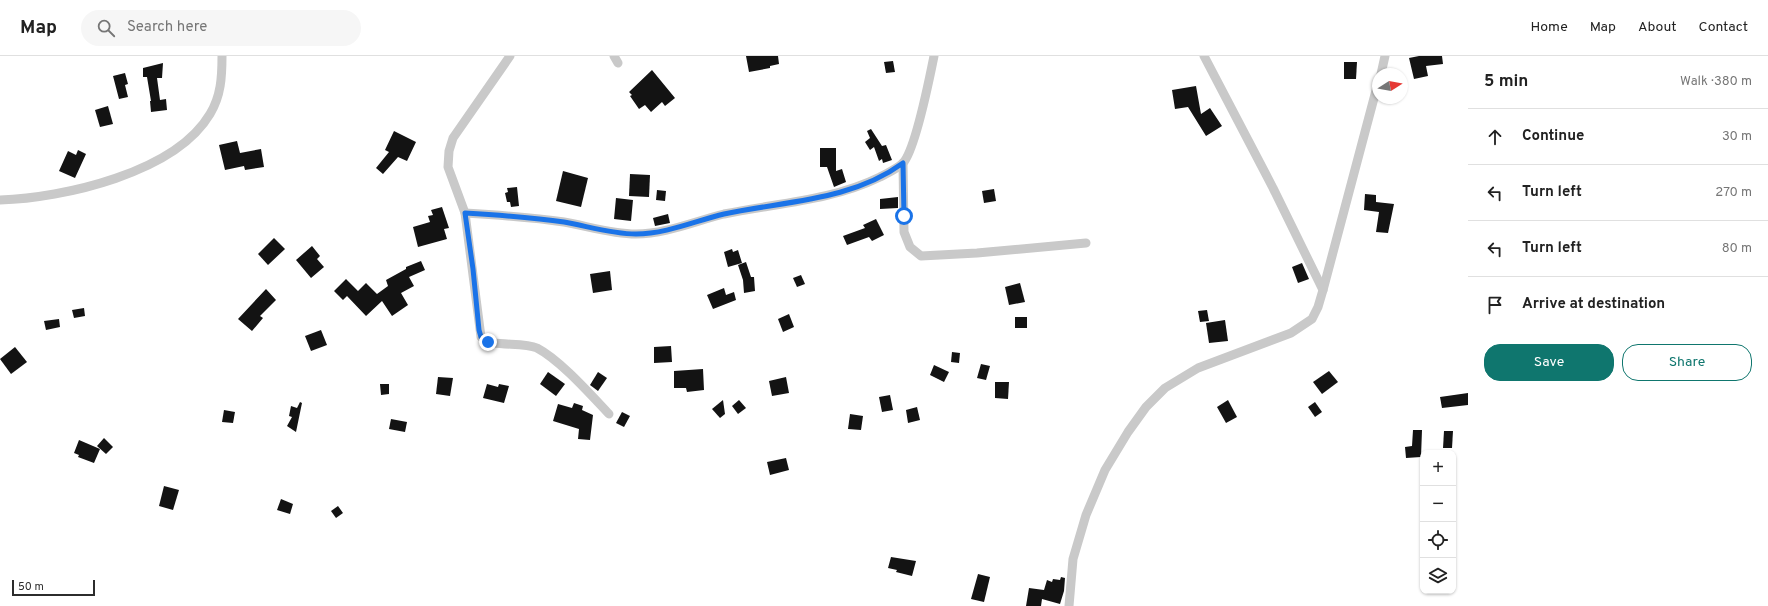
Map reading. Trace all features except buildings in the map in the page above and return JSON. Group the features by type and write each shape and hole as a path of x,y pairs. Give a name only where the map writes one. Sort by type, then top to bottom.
{"street":[{"path":"0,200 45,196 91,186 129,174 164,155 191,137 210,115 218,96 222,76 222,56"},
{"path":"510,56 453,138 449,151 448,167 465,213 481,337 488,342 535,347 550,356 609,414"},
{"path":"465,213 534,218 623,233 650,233 734,212 809,200 848,191 894,170 903,163 910,152 928,86 934,56"},
{"path":"1204,56 1273,188 1323,290"},
{"path":"1382,68 1385,56"},
{"path":"1069,606 1073,560 1086,515 1105,470 1128,432 1146,407 1165,388 1198,368 1290,333 1312,319 1318,307 1323,290 1373,104"},
{"path":"903,163 904,232 910,247 921,256 964,254 1086,243"}],"route":[{"path":"488,342 481,337 479,330 473,269 465,213 534,218 623,233 650,233 734,212 809,200 848,191 894,170 903,163 904,216"}]}
